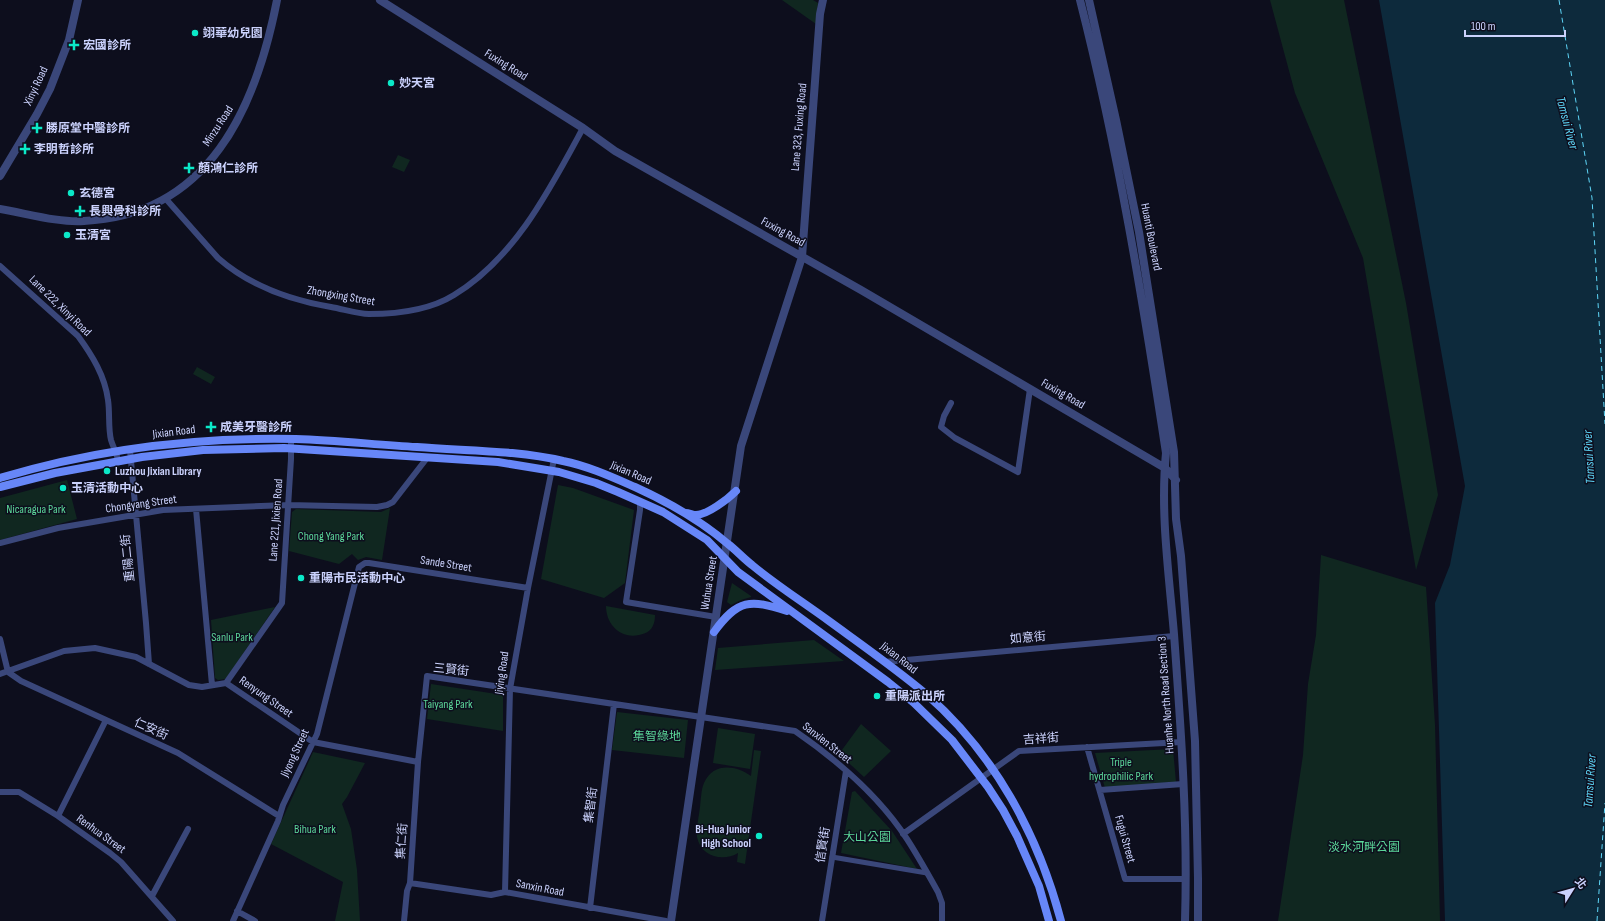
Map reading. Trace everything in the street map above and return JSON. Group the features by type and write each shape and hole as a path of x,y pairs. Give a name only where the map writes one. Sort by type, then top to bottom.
{"main road":[{"name":"Jixian Road","path":"0,478 35,467 116,452 174,443 206,440 291,440 494,452 561,460 602,473 661,499 682,511 727,543 752,565 928,696 964,733 993,769 1020,812 1040,856 1061,921"},
{"name":"Jixian Road","path":"0,487 30,478 131,459 203,450 291,448 498,462 551,471 596,483 663,512 707,540 738,572 888,682 914,703 952,740 1003,810 1017,836 1036,880 1048,920"},
{"path":"682,511 696,515 704,512 728,499 736,490"},
{"path":"714,632 724,618 735,609 748,603 760,603 794,613"}],"street":[{"name":"Xinyi Road","path":"0,176 50,89 69,40 78,0"},
{"name":"Minzu Road","path":"0,209 49,218 82,222 133,213 166,199 190,180 211,160 242,113 263,59 276,0"},
{"name":"Fuxing Road","path":"380,0 583,128 615,151 802,257 1165,468 1176,480"},
{"name":"Lane 323, Fuxing Road","path":"802,257 822,0"},
{"name":"Huanti Boulevard","path":"1080,0 1095,42"},
{"name":"Huanti Boulevard","path":"1089,0 1095,42 1112,121 1139,232 1174,452 1176,480"},
{"name":"Huanti Boulevard","path":"1112,121 1166,453 1165,468"},
{"name":"Zhongxing Street","path":"166,199 218,258 252,282 284,297 324,306 367,314 395,313 430,306 454,295 490,266 520,232 550,188 583,128"},
{"name":"Wuhua Street","path":"671,921 736,490 741,446 802,257"},
{"name":"Lane 222, Xinyi Road","path":"0,266 78,336 100,369 108,398 111,440 118,461"},
{"path":"951,403 944,416 941,427 955,438 1018,472 1030,389"},
{"name":"Lane 221, Jixien Road","path":"226,683 282,603 291,440"},
{"name":"重陽二街","path":"130,450 149,664"},
{"name":"Chongyang Street","path":"0,543 58,528 163,510 288,505 377,507 393,502 427,458"},
{"name":"Jiying Road","path":"505,892 510,689 528,588 554,460"},
{"name":"Huanhe North Road Section 3","path":"1165,468 1165,519 1182,742 1186,879 1185,921"},
{"name":"Huanhe North Road Section 3","path":"1176,480 1176,519 1181,556 1195,741 1198,921"},
{"path":"640,502 626,602 716,617"},
{"path":"196,509 212,685"},
{"name":"Sande Street","path":"362,564 369,563 528,588"},
{"name":"Jiyong Street","path":"232,921 283,805 318,734 356,571 362,564"},
{"path":"1171,597 1184,596"},
{"name":"如意街","path":"884,662 1174,636"},
{"path":"0,640 8,672"},
{"path":"0,674 64,651 95,648 110,650 136,657 190,686 226,683"},
{"name":"仁安街","path":"8,672 21,681 178,753 279,816"},
{"name":"三賢街","path":"418,762 427,676 614,704"},
{"name":"Renyung Street","path":"226,683 313,742"},
{"name":"Sanxien Street","path":"614,704 701,718 786,728 795,731 846,772 869,793 903,834 927,873 942,903 942,921"},
{"name":"集智街","path":"590,908 614,704"},
{"path":"58,816 106,720"},
{"path":"313,742 418,762"},
{"name":"吉祥街","path":"903,834 1019,751 1182,742"},
{"name":"Fugui Street","path":"1087,747 1125,879 1186,879"},
{"name":"集仁街","path":"404,921 406,891 410,883 418,762"},
{"name":"信賢街","path":"822,921 846,772"},
{"path":"1100,790 1183,784"},
{"name":"Renhua Street","path":"0,792 19,792 90,838 121,862 173,921"},
{"path":"152,896 188,829"},
{"path":"832,857 927,873"},
{"name":"Sanxin Road","path":"410,883 491,895 505,892 666,921"},
{"path":"237,911 255,921"}],"green space":[{"path":"782,0 813,0 818,3 816,24"},
{"path":"1270,0 1344,0 1406,303 1438,495 1416,570 1363,258 1295,93"},
{"path":"398,155 410,160 404,172 392,167"},
{"path":"197,367 215,377 211,384 193,374"},
{"name":"Nicaragua Park","path":"67,480 77,519 0,540 0,498"},
{"path":"558,485 573,488 634,510 625,583 604,598 541,579"},
{"name":"Chong Yang Park","path":"390,508 382,560 366,557 358,560 352,554 339,564 289,551 292,512 296,509 381,512"},
{"name":"淡水河畔公園","path":"1321,555 1426,587 1435,725 1440,921 1278,921 1303,755 1308,684 1316,635"},
{"path":"732,583 751,597 731,605 727,602"},
{"path":"606,606 655,615 653,625 648,632 643,634 632,636 626,635 615,629 611,624 608,619"},
{"name":"Sanlu Park","path":"275,607 227,677 225,679 218,680 215,678 211,620"},
{"path":"814,640 844,661 715,670 718,648"},
{"name":"Taiyang Park","path":"431,684 503,695 503,731 427,719"},
{"name":"集智綠地","path":"617,712 688,720 684,758 612,750"},
{"path":"861,724 891,751 864,777 839,754"},
{"path":"718,728 755,734 750,769 713,763"},
{"name":"Triple hydrophilic Park","path":"1173,749 1176,782 1105,788 1095,753"},
{"path":"754,750 761,751 745,864 737,862 738,853 732,856 719,857 708,853 699,844 697,830 702,789 708,776 719,769 732,768 745,772 751,776"},
{"name":"Bihua Park","path":"313,752 365,763 342,804 351,829 357,870 360,921 335,921 343,882 271,844"},
{"name":"大山公園","path":"855,791 892,831 917,869 841,853 852,792"}],"water":[{"name":"Tamsui River","path":"1379,0 1605,0 1605,921 1445,921 1435,603 1450,565 1465,486"}],"ferry route":[{"path":"1559,0 1592,198 1605,424"},
{"path":"1597,921 1605,803"}],"place":[{"name":"翊華幼兒園","path":"195,33"},
{"name":"宏國診所","path":"74,45"},
{"name":"妙天宮","path":"391,83"},
{"name":"勝原堂中醫診所","path":"37,128"},
{"name":"李明哲診所","path":"25,149"},
{"name":"顏鴻仁診所","path":"189,168"},
{"name":"玄德宮","path":"71,193"},
{"name":"長興骨科診所","path":"80,211"},
{"name":"玉清宮","path":"67,235"},
{"name":"成美牙醫診所","path":"211,427"},
{"name":"Luzhou Jixian Library","path":"107,471"},
{"name":"玉清活動中心","path":"63,488"},
{"name":"重陽市民活動中心","path":"301,578"},
{"name":"重陽派出所","path":"877,696"},
{"name":"Bi-Hua Junior High School","path":"759,836"}]}
